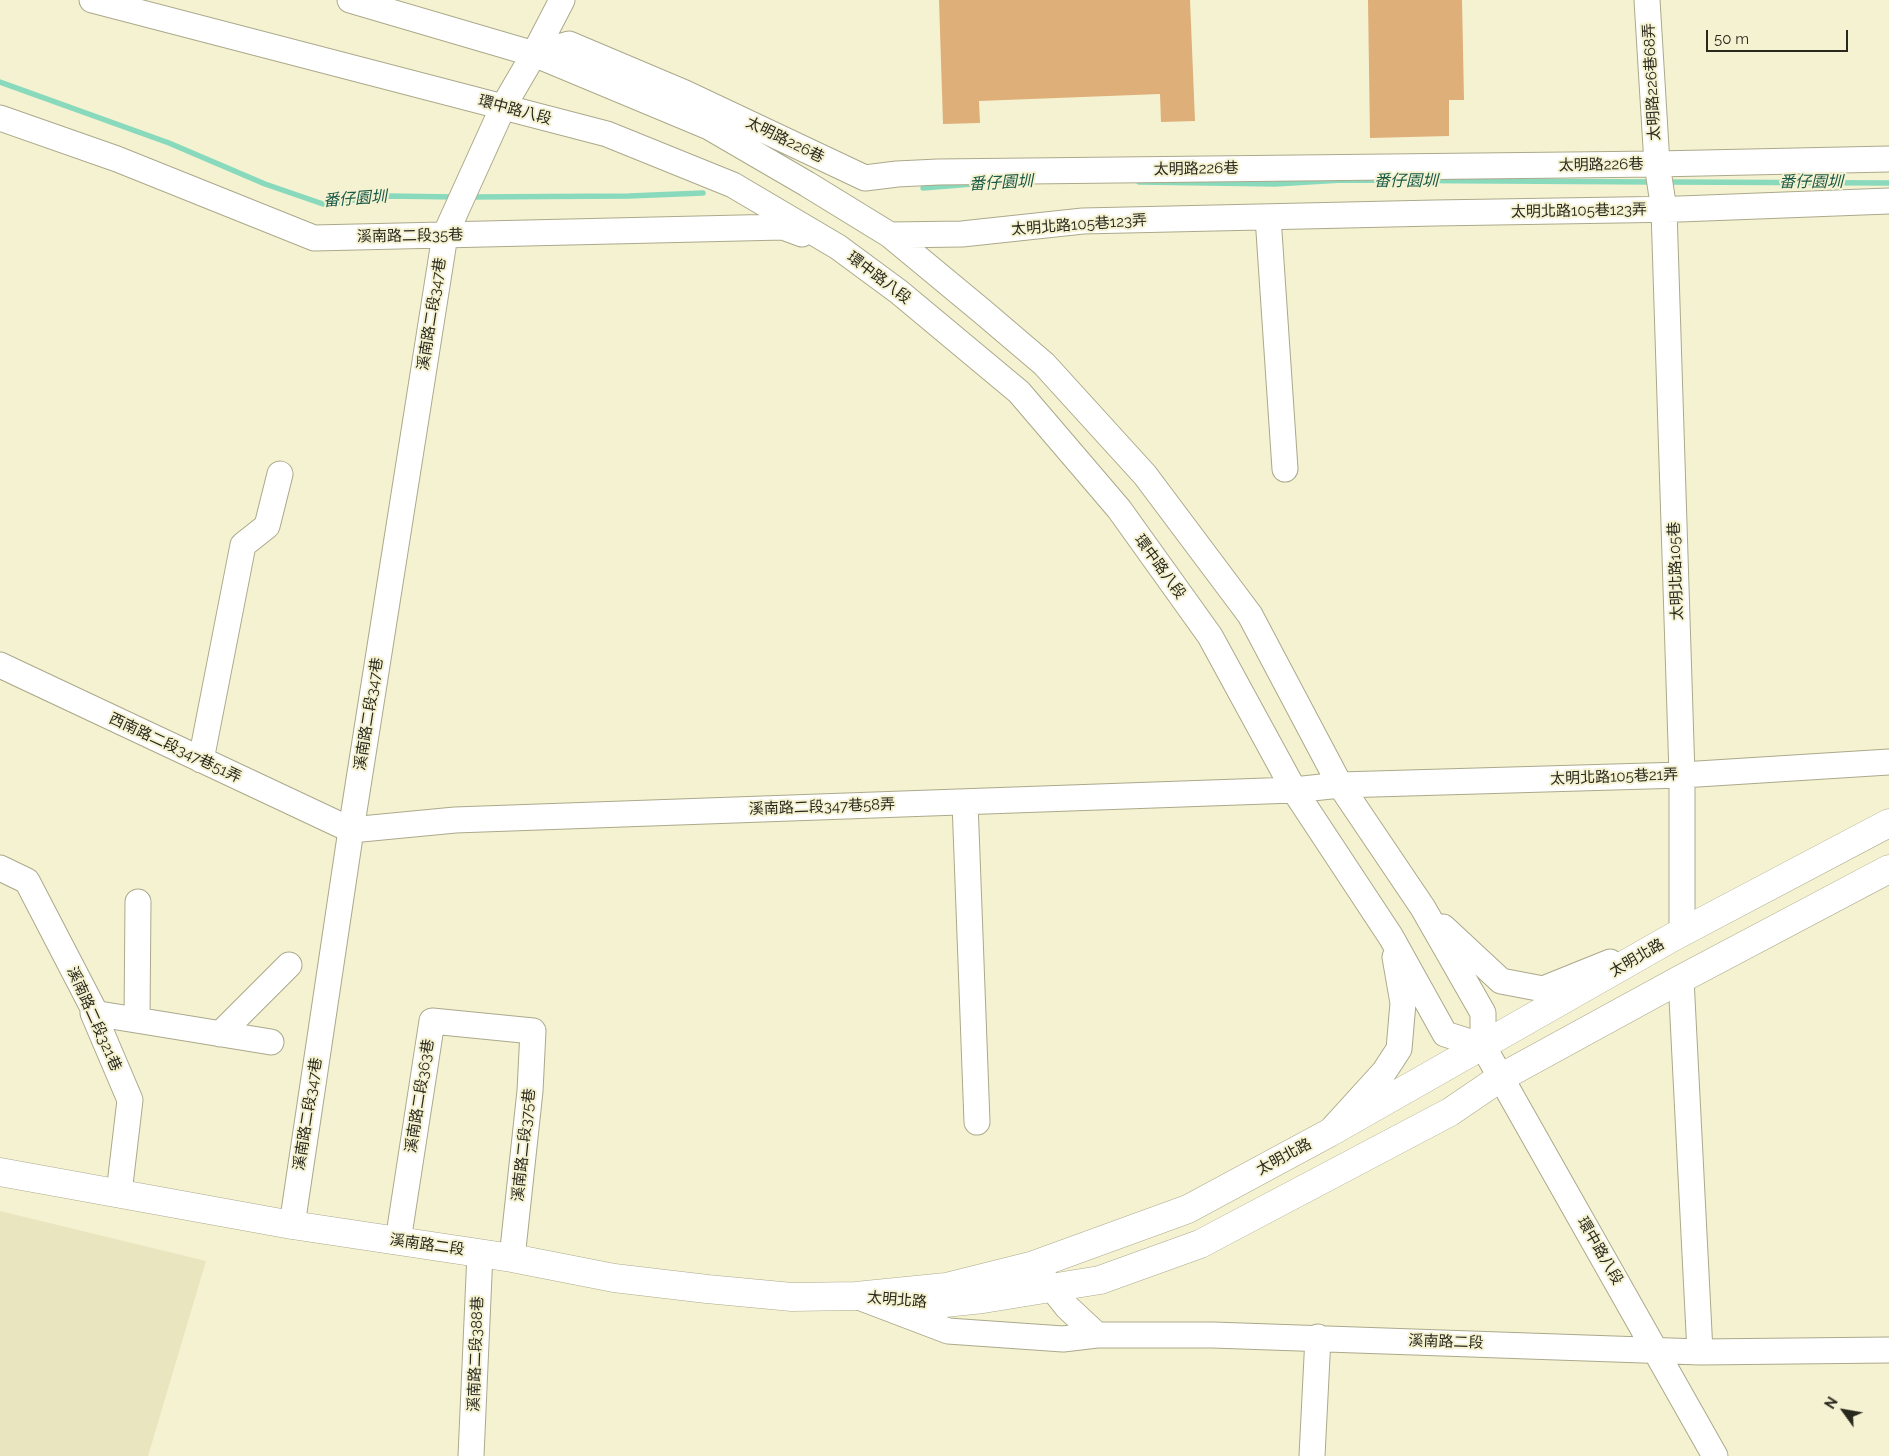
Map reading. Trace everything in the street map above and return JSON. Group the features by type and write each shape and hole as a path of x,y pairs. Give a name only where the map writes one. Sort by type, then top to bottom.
{"main road":[{"name":"太明北路","path":"856,1296 946,1287 1034,1265 1188,1209 1329,1133 1678,935 1889,823"},
{"name":"太明北路","path":"856,1296 931,1304 983,1299 1100,1280 1200,1244 1450,1112 1500,1078 1681,979 1889,869"},
{"name":"溪南路二段","path":"0,1172 292,1225 512,1258 614,1278 792,1297 856,1296"}],"street":[{"name":"環中路八段","path":"92,0 607,134 733,185 838,247 899,292 1019,392 1119,509 1210,636 1294,790 1391,937 1445,1034 1483,1046"},
{"name":"溪南路二段347巷","path":"292,1225 351,830 445,235 503,107 534,54 562,0"},
{"name":"太明路226巷68弄","path":"1647,0 1657,164 1664,210"},
{"name":"環中路八段","path":"363,1 534,54 709,126 890,235 1044,364 1145,475 1250,615 1340,785 1423,908 1483,1013 1483,1046 1657,1350 1715,1456"},
{"name":"太明路226巷","path":"534,54 569,44 686,93 865,178 938,172 1657,164 1889,159"},
{"name":"溪南路二段35巷","path":"0,118 117,159 314,238 783,227 838,247"},
{"name":"太明北路105巷123弄","path":"890,235 962,234 1084,221 1664,210 1889,201"},
{"name":"太明北路105巷","path":"1664,210 1682,775 1678,935"},
{"path":"1268,217 1285,469"},
{"path":"201,760 243,545 267,526 280,474"},
{"name":"西南路二段347巷51弄","path":"0,665 351,830"},
{"name":"太明北路105巷21弄","path":"1294,790 1340,785 1682,775 1889,762"},
{"name":"溪南路二段347巷58弄","path":"351,830 455,820 1294,790"},
{"path":"966,802 977,1122"},
{"name":"溪南路二段321巷","path":"0,868 27,881 93,1008 93,1013 130,1100 119,1193"},
{"path":"137,1020 138,902"},
{"name":"環中路八段","path":"1423,908 1501,981 1543,989 1678,935"},
{"name":"環中路八段","path":"1329,1133 1384,1072 1399,1049 1403,1003 1391,937"},
{"path":"220,1034 289,965"},
{"path":"1681,979 1700,1352"},
{"path":"93,1013 271,1042"},
{"name":"溪南路二段363巷","path":"398,1241 432,1021 533,1031"},
{"name":"溪南路二段375巷","path":"512,1258 530,1091 533,1031"},
{"name":"溪南路二段388巷","path":"471,1456 480,1253"},
{"path":"1034,1265 1067,1307 1096,1335"},
{"name":"溪南路二段","path":"856,1296 948,1331 1063,1339 1096,1335 1213,1335 1318,1337 1700,1352 1889,1350"},
{"path":"1312,1456 1318,1337"}],"shaded area":[{"path":"0,1211 206,1261 148,1456 0,1456"}],"building":[{"path":"939,0 1190,0 1195,121 1161,122 1160,94 979,101 980,123 943,124"},
{"path":"1368,0 1462,0 1464,100 1449,100 1449,136 1370,138"}],"waterway":[{"name":"番仔園圳","path":"0,82 169,143 265,184 323,204 388,196 456,197"},
{"name":"番仔園圳","path":"1139,182 1275,184 1342,180 1654,182"},
{"name":"番仔園圳","path":"1666,182 1889,183"},
{"name":"番仔園圳","path":"923,188 972,184"},
{"name":"番仔園圳","path":"470,197 629,196 703,193"}]}
